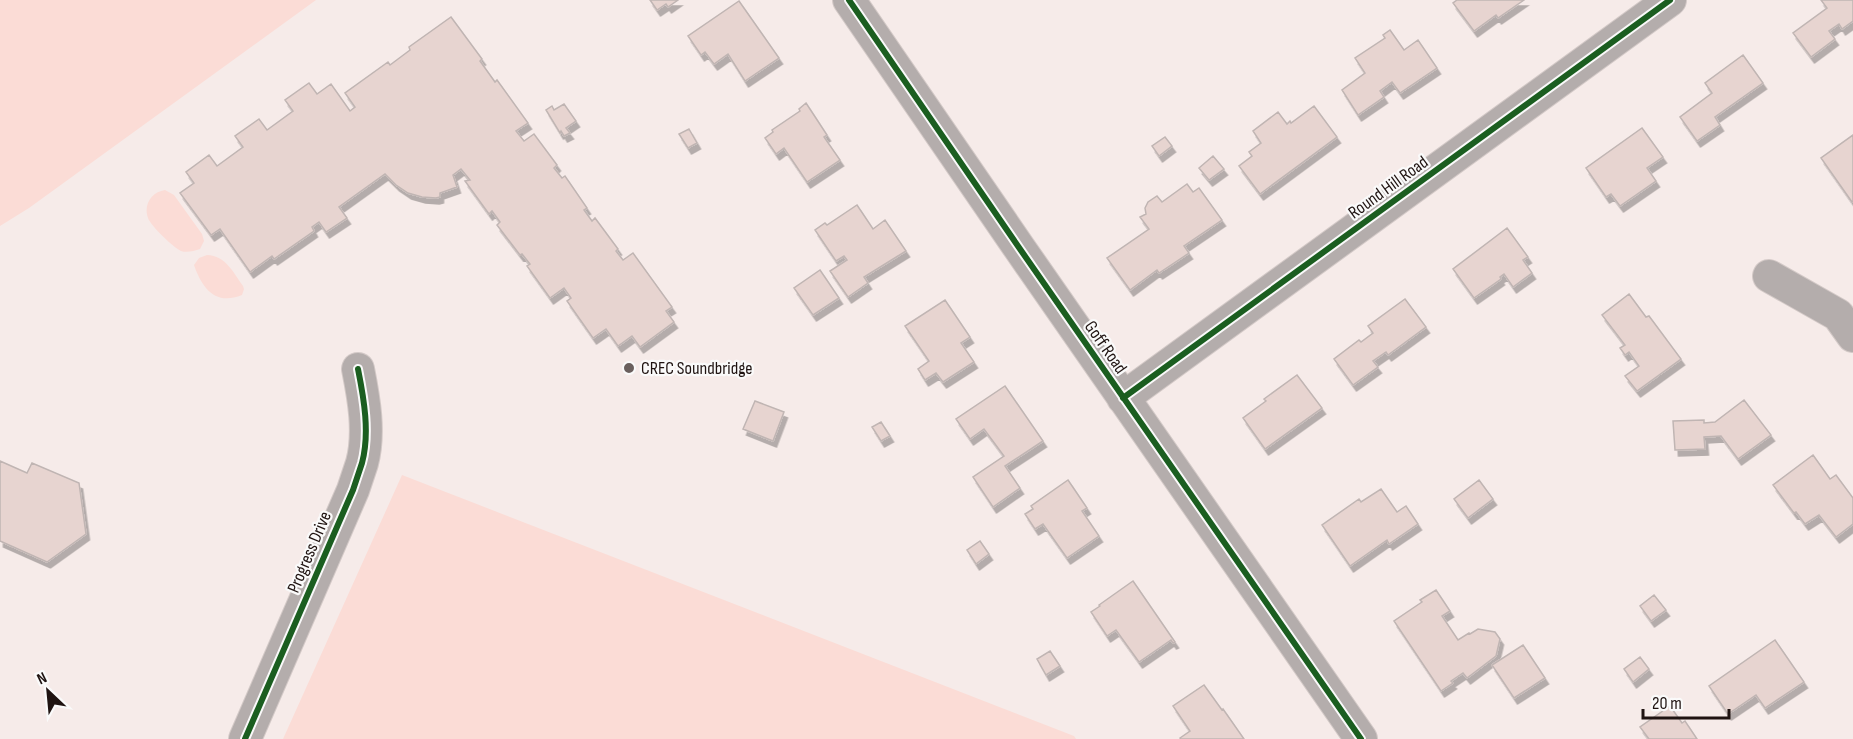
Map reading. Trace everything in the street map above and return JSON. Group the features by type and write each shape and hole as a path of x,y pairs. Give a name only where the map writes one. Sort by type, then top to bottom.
{"street":[{"name":"Goff Road","path":"849,0 1361,739"},
{"name":"Round Hill Road","path":"1123,398 1670,0"},
{"path":"1769,276 1838,315 1853,336"},
{"name":"Progress Drive","path":"244,739 352,490 362,461 365,425 358,369"}],"shaded area":[{"path":"0,0 316,0 29,208 0,226"},
{"path":"165,190 174,195 202,234 204,241 200,249 181,251 150,222 147,213 148,204 156,193"},
{"path":"207,255 219,258 228,266 243,286 242,295 224,298 211,293 206,288 194,265 199,258"},
{"path":"402,475 1074,736 1076,739 283,739"}],"building":[{"path":"650,0 678,0 668,7 666,4 657,10"},
{"path":"1457,0 1524,0 1498,18 1496,15 1474,31 1453,3"},
{"path":"1821,0 1853,0 1853,21 1842,29 1839,24 1829,31 1835,39 1811,57 1793,33 1827,8"},
{"path":"739,1 779,58 745,81 728,54 714,64 705,52 701,55 688,36"},
{"path":"451,17 482,59 480,61 495,82 497,80 528,123 516,131 524,141 534,134 557,165 554,168 562,178 565,176 587,208 584,210 592,221 595,218 618,249 616,251 623,260 633,253 672,307 666,311 674,322 640,347 632,336 618,346 606,329 593,338 567,301 571,298 564,288 550,298 527,266 530,264 522,254 520,255 497,225 500,222 492,211 489,214 465,181 470,180 461,169 453,175 457,187 440,193 440,197 436,198 408,193 385,174 339,207 347,218 326,232 319,222 312,227 314,231 274,259 272,256 250,272 220,229 211,235 180,193 194,183 186,172 209,155 217,166 243,147 235,136 259,119 267,130 293,111 285,100 309,83 317,94 331,84 350,111 355,107 345,93 388,62 390,65 410,50 409,47"},
{"path":"1390,30 1404,50 1418,40 1437,68 1400,93 1392,82 1380,91 1384,97 1358,115 1342,90 1365,73 1355,58 1385,38 1383,35"},
{"path":"1743,55 1763,83 1715,117 1720,125 1697,141 1680,117 1712,93 1705,83"},
{"path":"806,103 827,135 824,137 840,160 807,182 784,148 776,154 765,138 773,132 772,130 800,111 799,109"},
{"path":"564,104 576,121 566,128 570,133 564,136 546,110 552,106 554,110"},
{"path":"1314,106 1337,137 1260,194 1239,166 1252,156 1249,152 1261,143 1253,131 1278,112 1287,124"},
{"path":"1642,128 1663,157 1647,168 1656,181 1620,206 1611,194 1606,197 1586,168"},
{"path":"689,129 697,143 688,148 679,134"},
{"path":"1853,135 1853,201 1852,202 1821,158"},
{"path":"1165,137 1172,146 1159,156 1152,146"},
{"path":"1213,156 1224,169 1209,180 1199,168"},
{"path":"1187,184 1193,192 1199,188 1222,220 1184,246 1189,253 1159,273 1157,270 1130,290 1107,258 1149,229 1140,217 1146,214 1145,208 1148,202 1157,196 1162,202"},
{"path":"857,205 873,229 885,220 906,251 864,277 868,283 848,297 830,271 847,260 844,256 836,261 815,230 825,223 827,225"},
{"path":"1507,228 1528,257 1523,260 1532,273 1513,287 1504,274 1500,277 1501,279 1474,298 1453,269"},
{"path":"820,270 839,298 813,315 794,288"},
{"path":"1629,294 1646,317 1649,316 1681,359 1637,391 1625,376 1639,366 1629,352 1625,355 1620,348 1625,345 1602,315"},
{"path":"1405,299 1426,327 1388,355 1386,352 1373,361 1378,367 1353,385 1334,359 1359,340 1361,342 1373,333 1368,326"},
{"path":"945,300 970,337 961,343 974,362 943,382 936,373 925,380 918,369 929,361 905,326"},
{"path":"1297,375 1322,408 1265,449 1243,418"},
{"path":"1005,386 1043,441 1005,466 1020,488 993,507 973,477 1004,456 984,429 970,439 956,419"},
{"path":"1744,400 1771,435 1738,459 1721,436 1704,437 1705,449 1675,450 1673,421 1715,422"},
{"path":"755,401 784,412 773,441 743,429"},
{"path":"881,422 890,436 881,441 872,427"},
{"path":"1813,455 1830,479 1836,475 1853,498 1853,524 1836,537 1819,515 1805,524 1773,485"},
{"path":"0,461 27,473 32,463 79,483 86,534 47,562 0,541"},
{"path":"1068,480 1087,508 1082,511 1099,536 1067,558 1043,524 1035,529 1025,514 1033,509 1031,506"},
{"path":"1479,480 1493,499 1468,518 1454,499"},
{"path":"1381,489 1397,512 1406,506 1418,524 1389,544 1387,540 1350,566 1322,525 1359,499 1361,502"},
{"path":"980,541 989,554 976,564 967,550"},
{"path":"1133,581 1175,642 1171,640 1139,662 1116,630 1107,636 1091,612"},
{"path":"1436,590 1450,611 1442,616 1458,640 1478,629 1495,632 1500,639 1496,656 1467,678 1463,673 1441,691 1394,621"},
{"path":"1654,595 1666,610 1651,621 1640,606"},
{"path":"1775,640 1804,682 1765,708 1756,695 1728,714 1709,686"},
{"path":"1523,645 1545,678 1514,698 1492,665"},
{"path":"1050,651 1060,666 1046,675 1037,659"},
{"path":"1640,657 1649,669 1633,682 1624,669"},
{"path":"1204,685 1244,739 1180,738 1190,731 1173,706"},
{"path":"1670,706 1682,723 1685,721 1697,739 1649,739 1640,727"}],"cycle path":[{"path":"849,0 1361,739"},
{"path":"1123,398 1670,0"},
{"path":"245,739 353,490 362,463 366,428 358,369"}],"place":[{"name":"CREC Soundbridge","path":"629,368"}]}
